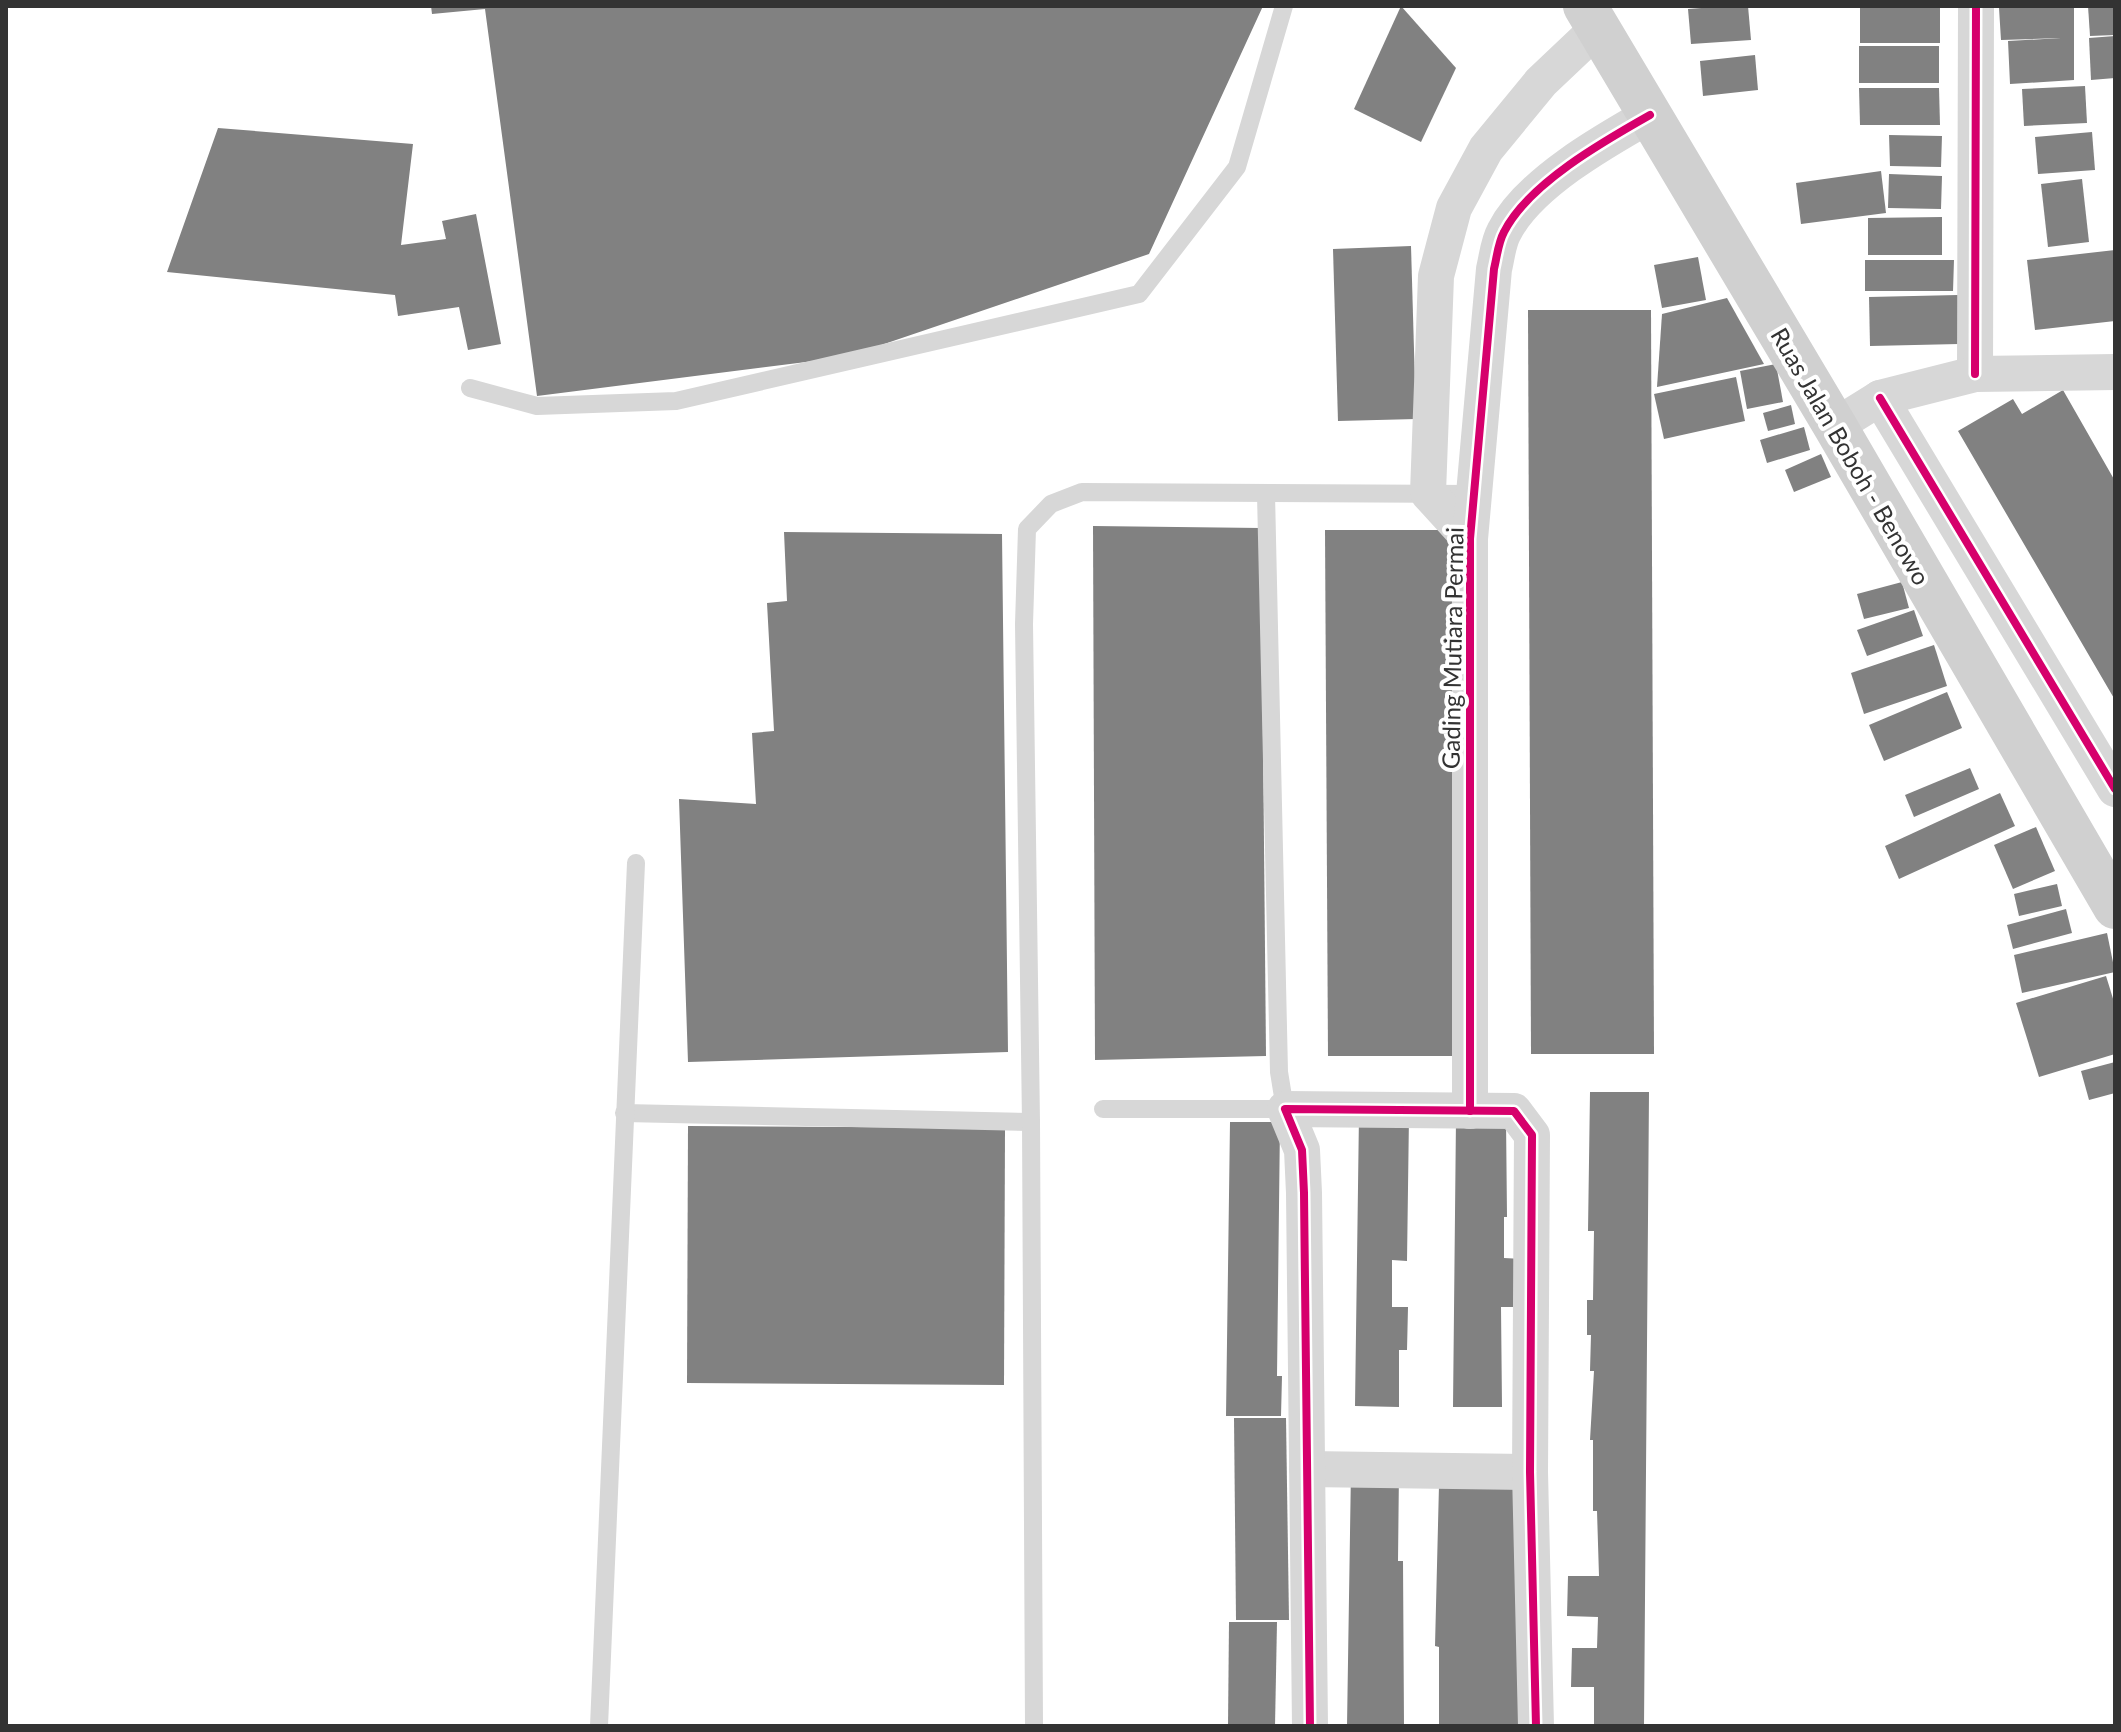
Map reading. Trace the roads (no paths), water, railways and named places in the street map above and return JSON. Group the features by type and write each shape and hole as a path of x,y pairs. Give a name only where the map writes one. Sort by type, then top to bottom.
{"main road":[{"name":"Ruas Jalan Boboh - Benowo","path":"1592,17 2115,907"}],"street":[{"path":"1975,374 1976,6"},
{"name":"Gading Mutiara Permai","path":"1470,539 1428,493 1436,276 1454,208 1486,149 1592,17"},
{"name":"Gading Mutiara Permai","path":"1470,1111 1470,539 1494,269 1502,235 1516,211 1584,153 1650,115"},
{"path":"1454,208 1502,235"},
{"path":"1835,426 1880,398 1975,374 2115,372"},
{"path":"1880,398 2115,789"},
{"path":"1310,1726 1302,1150 1285,1109 1514,1111 1532,1135 1530,1472 1536,1726"},
{"path":"1307,1469 1530,1472"}],"lane":[{"path":"470,388 537,406 676,401 1139,294 1237,167 1284,6"},
{"name":"Gading Mutiara Permai","path":"1034,1726 1031,1122 1024,624 1027,529 1051,504 1082,492 1475,494"},
{"path":"1103,1109 1285,1109 1279,1072 1266,494"},
{"path":"599,1726 636,863"},
{"path":"624,1113 1031,1122"}]}
